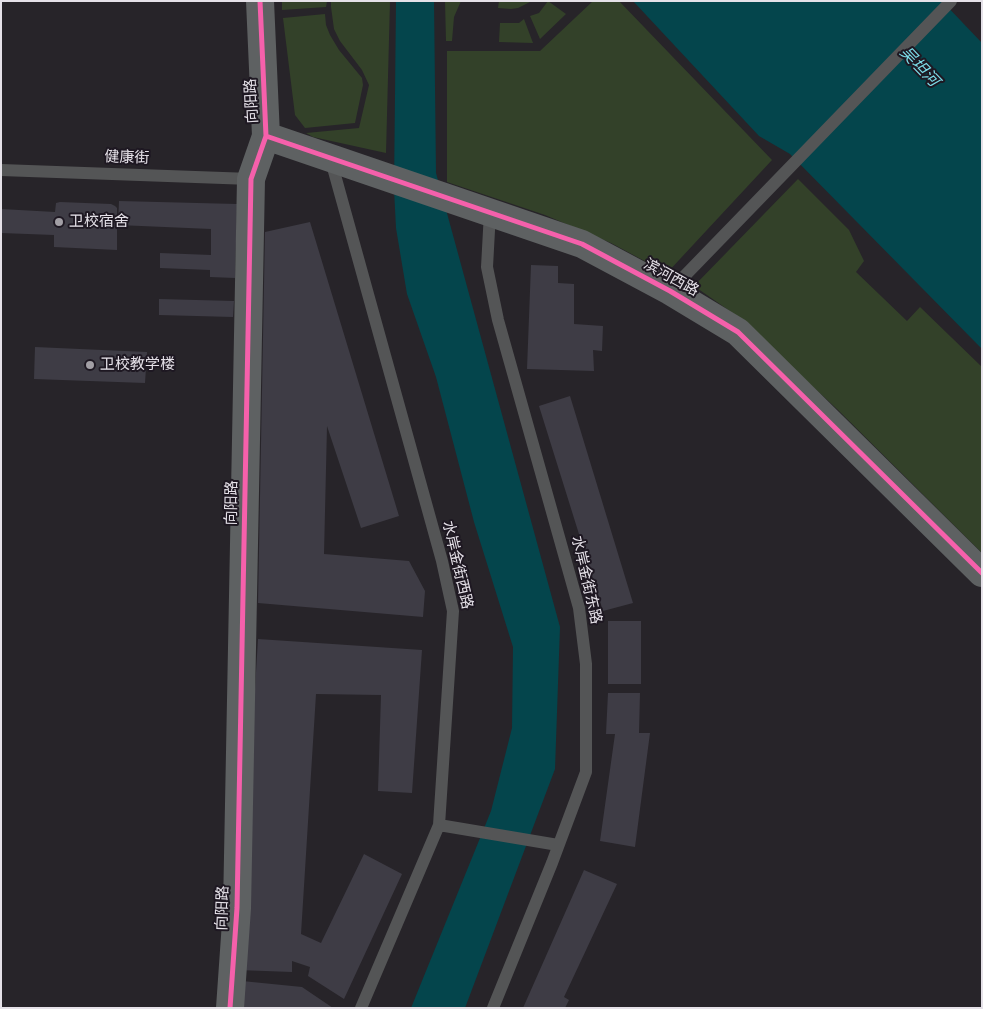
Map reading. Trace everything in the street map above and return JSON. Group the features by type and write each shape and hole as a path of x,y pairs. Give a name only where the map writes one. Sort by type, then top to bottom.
{"street":[{"name":"向阳路","path":"230,1008 236,908 251,178 266,136 260,1"},
{"name":"滨河西路","path":"266,136 582,244 670,291 738,332 982,573"}],"lane":[{"path":"670,291 951,1"},
{"name":"水岸金街西路","path":"330,157 442,561 453,611 439,825 361,1008"},
{"name":"健康街","path":"1,170 251,178"},
{"name":"水岸金街东路","path":"490,212 487,267 494,302 579,608 586,664 586,772 553,845 493,1008"},
{"path":"439,825 553,845"}],"green space":[{"path":"282,1 327,1 326,7 282,10"},
{"path":"331,1 390,1 386,153 313,137 306,133 359,128 369,85 362,70 340,41 334,29"},
{"path":"445,1 461,1 454,17 452,41 446,41"},
{"path":"499,1 532,1 518,8 511,9 498,8"},
{"path":"548,1 566,14 540,39 530,16 539,13"},
{"path":"593,1 619,1 772,160 667,273 611,243 545,215 447,182 447,51 540,51"},
{"path":"325,14 326,25 330,35 339,50 362,78 363,85 355,123 305,128 295,115 283,18"},
{"path":"524,19 533,43 499,42 500,23 519,23"},
{"path":"798,179 849,230 864,261 856,272 907,321 920,307 982,367 982,553 837,409 737,316 694,286"}],"water":[{"path":"396,1 434,1 436,173 560,627 555,769 465,1008 411,1008 491,811 512,728 513,647 474,522 436,377 407,294 396,228 394,189"},
{"name":"吴坦河","path":"633,1 942,1 982,43 982,349 790,154 759,136"}],"building":[{"path":"119,201 237,204 235,278 210,277 210,270 160,268 160,253 211,255 211,229 118,225"},
{"name":"卫校宿舍","path":"56,203 111,204 115,206 117,208 117,250 54,247 54,235 1,233 1,209 55,212"},
{"path":"310,222 399,516 361,528 327,426 324,554 409,561 425,591 423,617 258,603 265,232"},
{"path":"531,265 558,266 558,283 574,284 574,324 603,326 602,351 593,350 594,371 527,369"},
{"path":"159,299 234,301 233,317 159,315"},
{"name":"卫校教学楼","path":"35,347 147,352 145,383 34,379"},
{"path":"570,396 633,603 603,611 539,406"},
{"path":"608,621 641,621 641,684 608,684"},
{"path":"258,639 422,650 412,793 378,791 381,695 316,694 301,934 321,943 364,854 402,874 344,999 308,976 310,967 292,961 292,972 238,970"},
{"path":"608,693 640,693 639,733 650,733 635,847 600,841 615,734 606,734"},
{"path":"584,870 617,884 564,997 569,1000 565,1008 523,1008"},
{"path":"242,981 302,987 333,1008 239,1008"}],"cycle path":[{"path":"230,1008 237,908 251,179 266,136 260,1"},
{"path":"266,136 582,244 670,291 738,332 982,573"}],"place":[{"name":"卫校宿舍","path":"59,222"},
{"name":"卫校教学楼","path":"90,365"}]}
